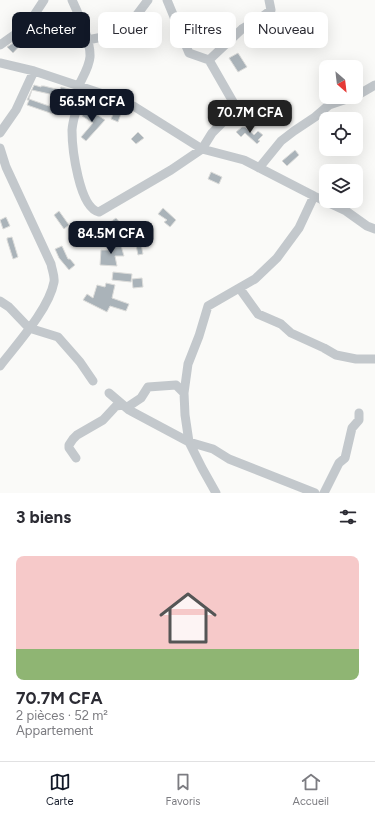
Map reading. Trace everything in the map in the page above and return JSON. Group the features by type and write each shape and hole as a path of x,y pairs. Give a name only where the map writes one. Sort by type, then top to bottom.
{"street":[{"path":"0,45 28,26 44,0"},
{"path":"72,0 77,12"},
{"path":"90,39 103,37 124,22 133,20 148,0"},
{"path":"167,0 189,53 209,60 244,121"},
{"path":"268,12 271,10 269,0"},
{"path":"209,60 244,28"},
{"path":"88,48 90,57 81,88 72,129 74,150 83,194 88,205 94,211 102,211 171,170 202,149 212,133 236,108"},
{"path":"0,63 34,71 81,88 112,97 135,107 154,117 186,140 202,149 244,160 346,211 367,226 375,229"},
{"path":"0,133 16,110 34,71"},
{"path":"363,92 375,85"},
{"path":"259,168 281,141 294,130 332,104"},
{"path":"0,148 6,167 51,264 54,281 46,302 29,328 0,366"},
{"path":"216,493 190,442 185,415 184,393 188,364 199,336 208,306 255,279 277,258 299,228 314,196"},
{"path":"240,289 258,314 281,324 291,334 324,348 336,355 356,359 375,359"},
{"path":"0,301 10,307 29,328 58,337 80,362 93,381"},
{"path":"76,458 69,448 69,445 73,439 77,435 103,420 116,406 126,408 141,398 148,387 176,385 184,393"},
{"path":"109,393 126,408 190,442 213,449 229,459 315,493"},
{"path":"324,493 339,463 345,458 348,440 352,428 359,420 359,413"}],"building":[{"path":"12,44 12,48 18,48 13,53 7,47"},
{"path":"238,53 247,67 238,72 229,58"},
{"path":"34,85 60,90 61,87 73,90 71,96 62,94 53,114 27,105 29,100 27,100","holes":["32,90 54,95 49,106 29,99"]},
{"path":"275,102 280,109 271,114 267,107"},
{"path":"87,108 105,120 86,141 81,137 93,123 82,116"},
{"path":"116,108 122,111 118,122 111,119"},
{"path":"242,127 245,127 254,135 258,131 263,135 258,140 260,141 257,144 245,133 241,137 236,132"},
{"path":"138,132 144,138 136,144 131,139"},
{"path":"295,150 299,155 287,166 282,161"},
{"path":"211,172 222,177 219,184 208,179"},
{"path":"163,208 176,220 170,227 164,222 167,220 158,214"},
{"path":"59,211 69,225 64,229 54,215"},
{"path":"6,217 10,226 3,229 0,220"},
{"path":"116,218 124,227 118,233 109,223"},
{"path":"12,237 18,257 13,259 7,240 7,238"},
{"path":"140,239 143,254 138,255 135,240"},
{"path":"120,242 124,256 115,256 117,266 100,265 101,250 111,250 110,244"},
{"path":"62,246 68,259 70,259 75,265 69,270 59,258 55,249"},
{"path":"113,272 132,274 131,282 112,280"},
{"path":"142,278 143,287 133,288 132,279"},
{"path":"106,283 115,285 112,298 129,304 126,311 110,306 107,312 83,300 87,294 93,298 97,285 105,287"}]}
